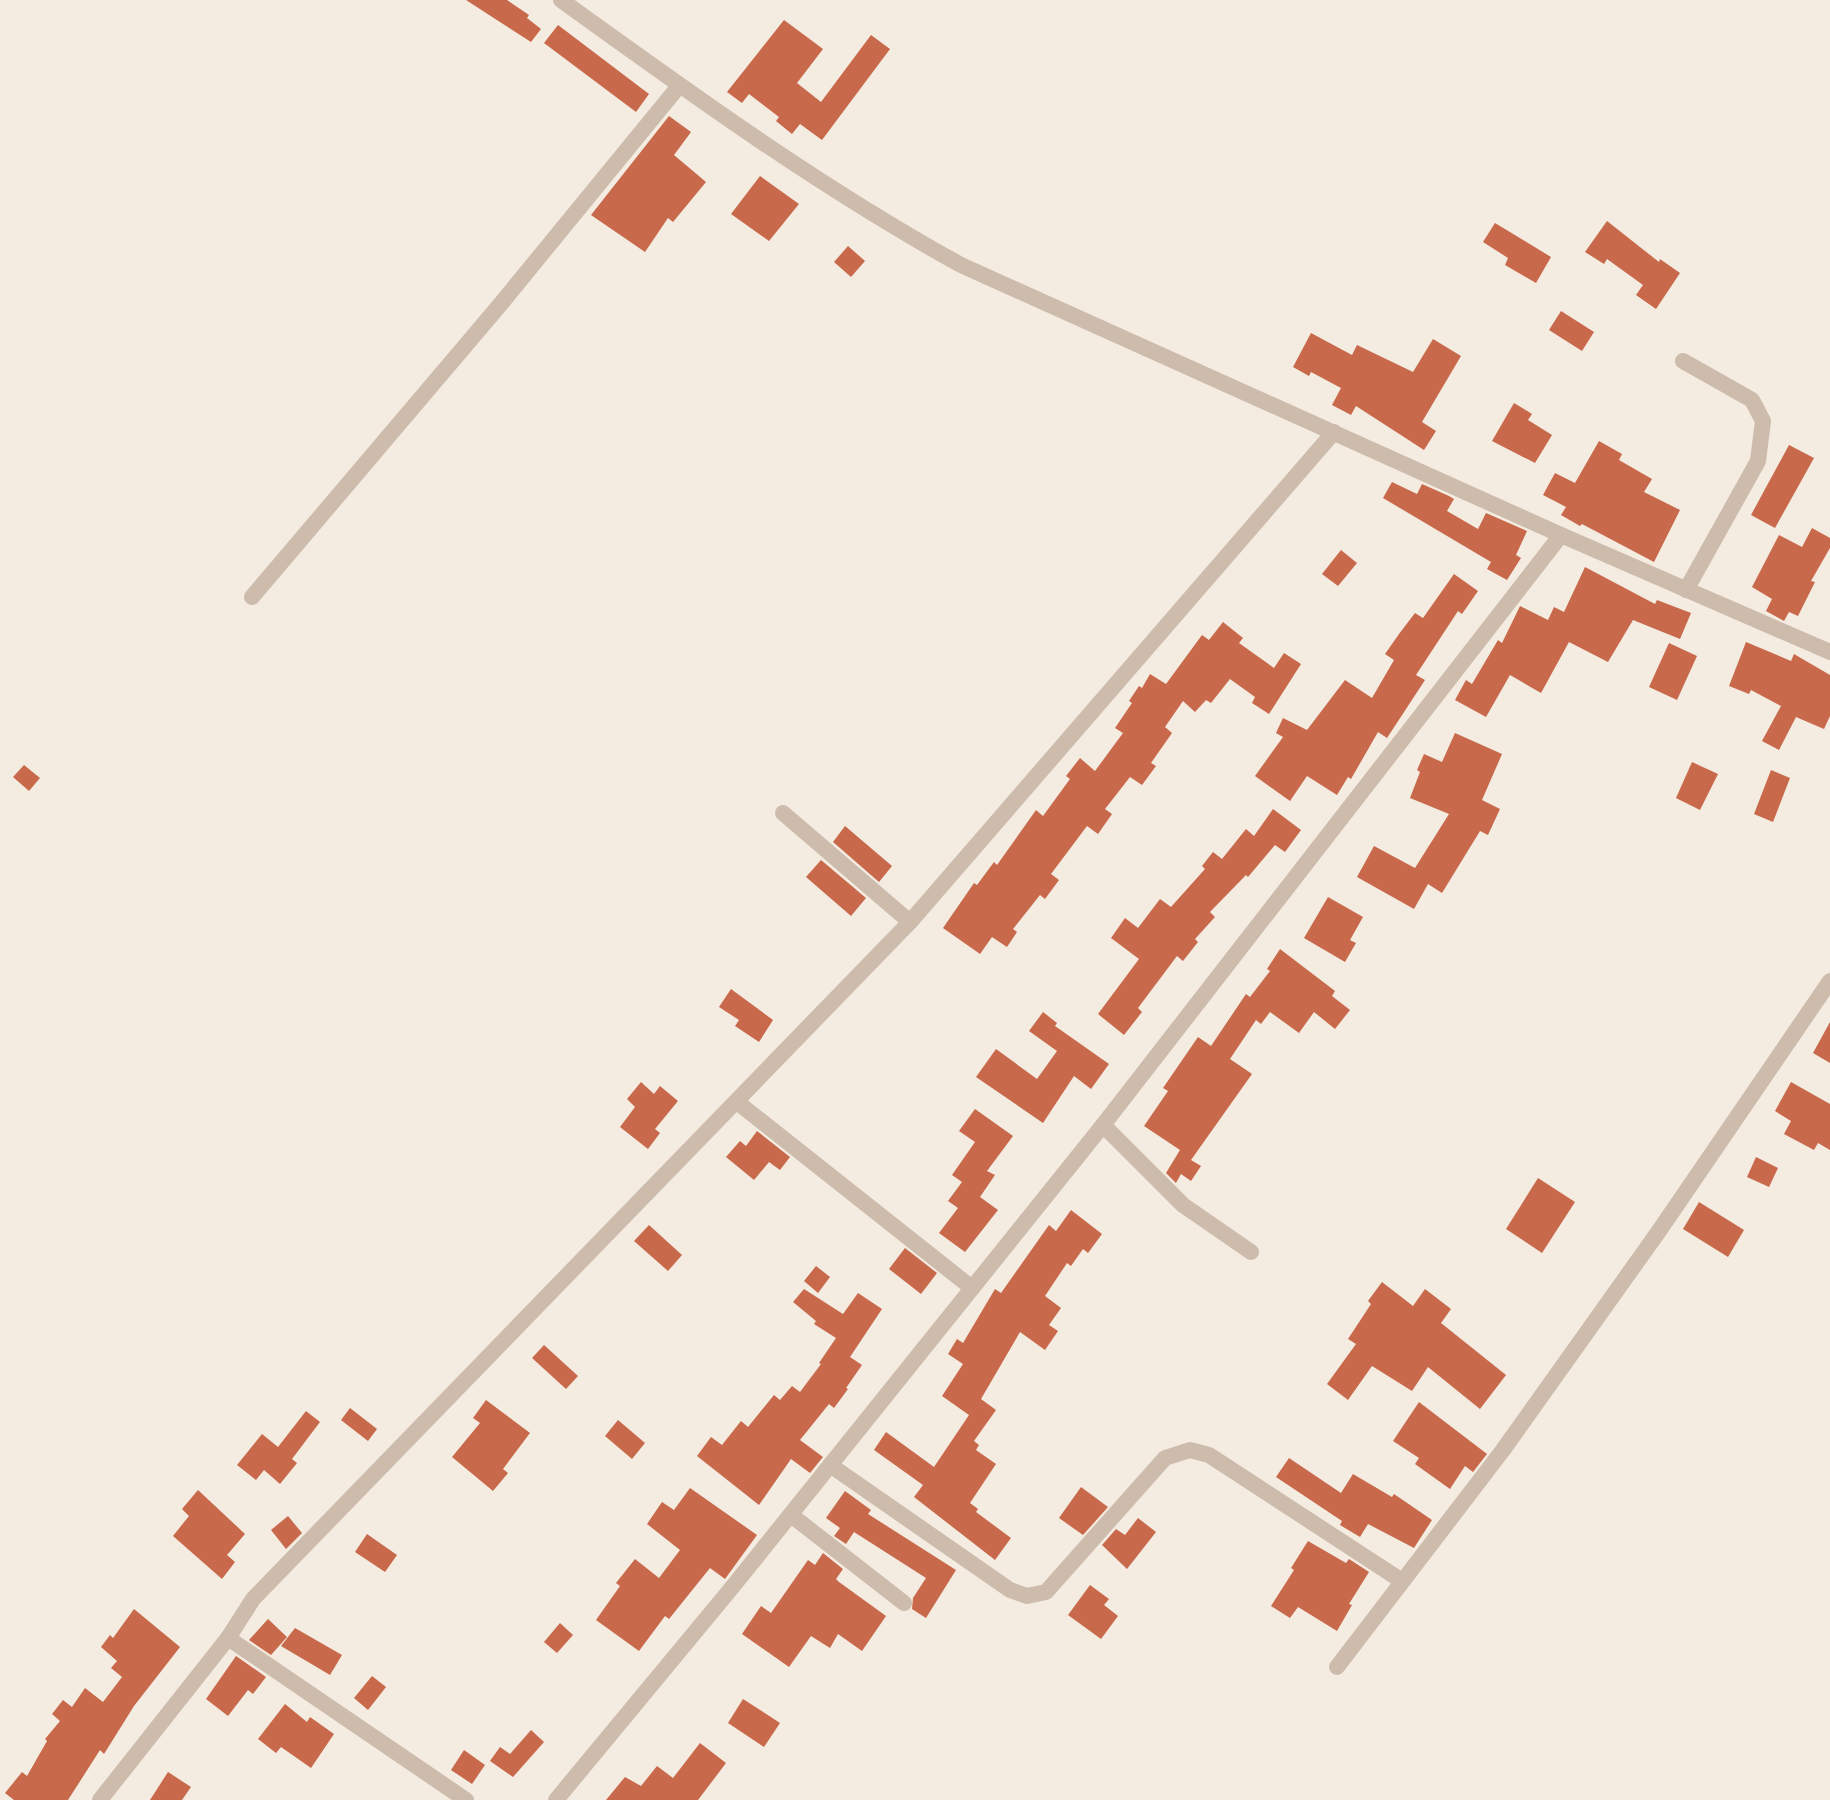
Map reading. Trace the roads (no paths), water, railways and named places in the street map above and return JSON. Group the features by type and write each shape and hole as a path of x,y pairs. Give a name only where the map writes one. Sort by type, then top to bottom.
{"street":[{"path":"561,0 680,86 883,222 1030,298 1830,652"},
{"path":"252,597 499,306 680,86"},
{"path":"1683,361 1752,400 1763,421 1758,461 1686,590"},
{"path":"100,1800 228,1638 253,1599 910,922 1334,432"},
{"path":"556,1800 791,1514 1103,1125 1561,535"},
{"path":"783,813 910,922"},
{"path":"1337,1667 1503,1450 1652,1242 1830,981"},
{"path":"737,1102 972,1288"},
{"path":"1103,1125 1183,1205 1251,1252"},
{"path":"830,1465 1010,1590 1027,1596 1046,1591 1165,1458 1190,1450 1209,1455 1402,1581"},
{"path":"791,1514 905,1603"},
{"path":"228,1638 467,1800"}]}
